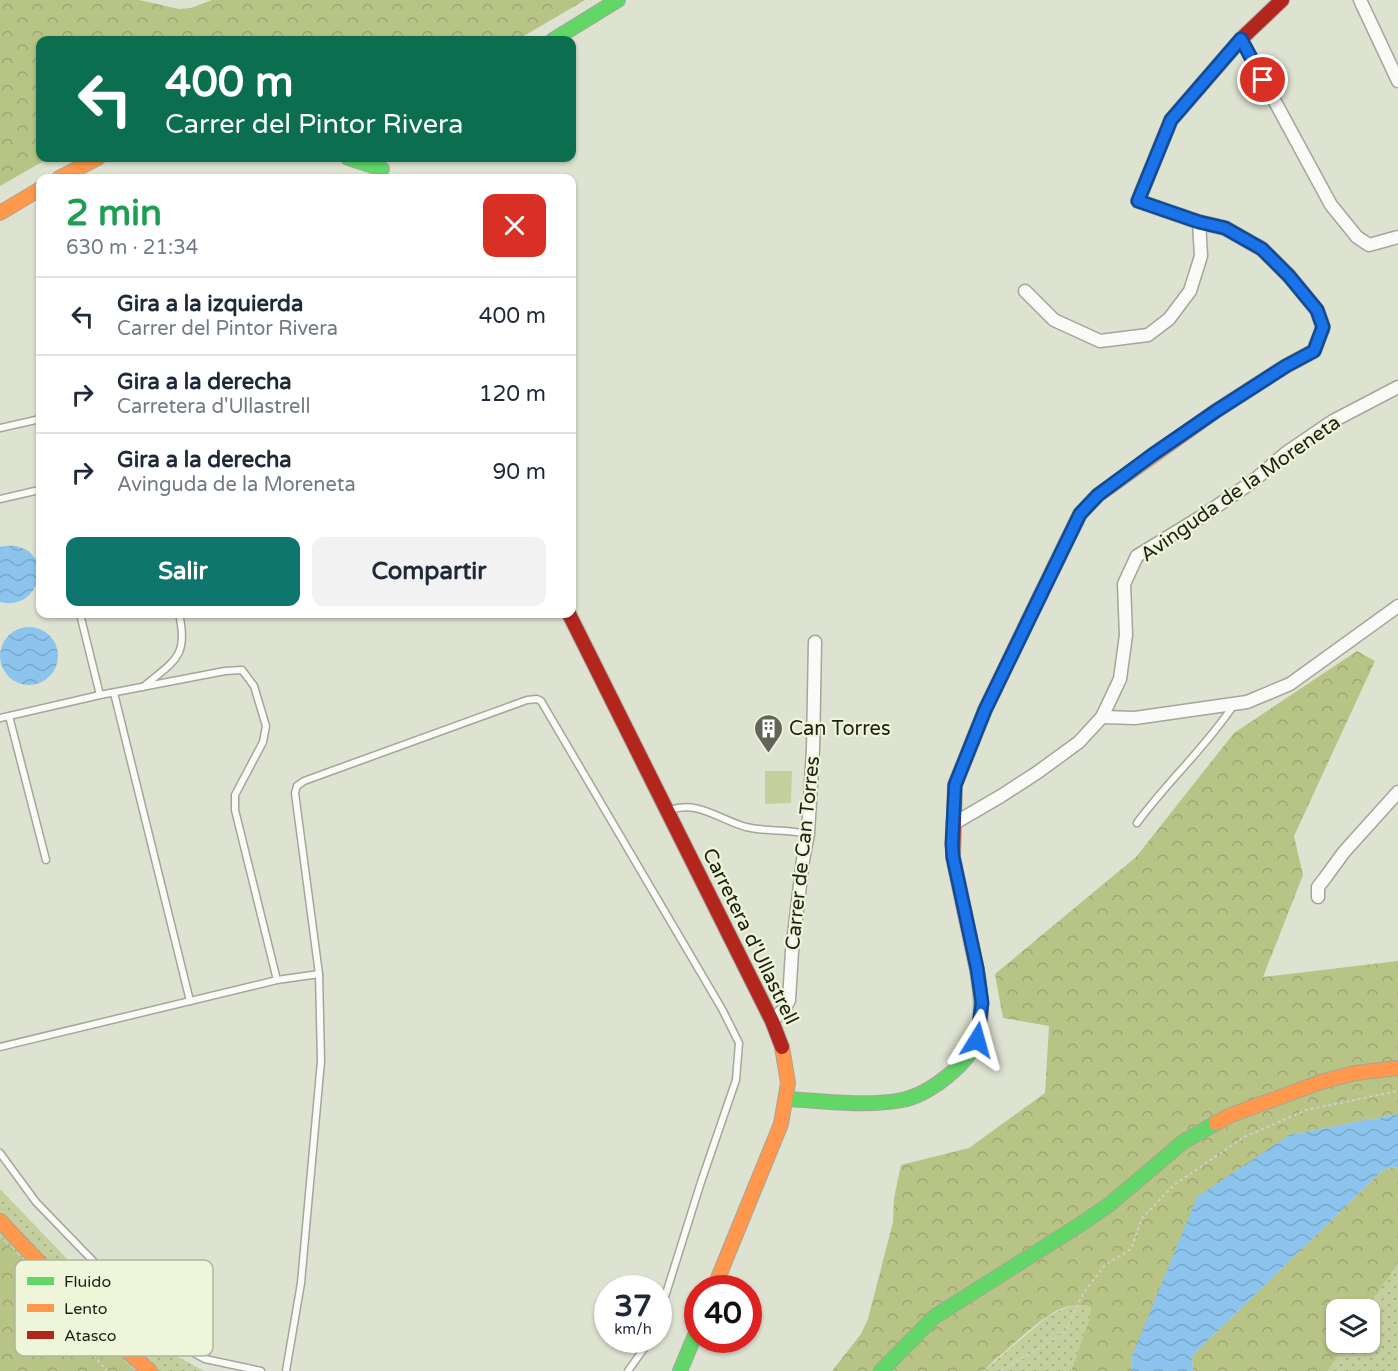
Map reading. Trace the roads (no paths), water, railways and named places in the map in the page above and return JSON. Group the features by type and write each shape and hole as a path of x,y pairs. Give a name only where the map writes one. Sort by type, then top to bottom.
{"street":[{"path":"560,36 618,0"},
{"path":"788,1099 880,1103 904,1100 927,1091 948,1077 964,1059 977,1040 982,1003 977,968 953,857 952,824 955,785 985,710 1080,514 1098,495 1152,455 1286,366 1314,351 1320,339 1323,327 1317,310 1289,276 1262,249 1225,228 1199,222 1138,201 1171,120 1241,39 1282,0"},
{"path":"1360,0 1398,81"},
{"path":"1241,39 1331,205 1357,237 1369,245 1398,237"},
{"path":"67,174 90,162"},
{"path":"362,162 383,168"},
{"path":"0,213 36,191"},
{"path":"1025,291 1054,320 1100,341 1148,336 1168,320 1190,291 1201,256 1199,222"},
{"name":"Avinguda de la Moreneta","path":"952,824 1038,772 1080,742 1102,717 1120,679 1126,635 1124,584 1137,556 1252,482 1286,453 1333,421 1398,387"},
{"path":"1102,717 1135,718 1247,702 1290,684 1396,611"},
{"name":"Carretera d'Ullastrell","path":"571,618 785,1051 789,1073 788,1099 781,1124 719,1275"},
{"name":"Carrer de Can Torres","path":"772,1021 785,1008 789,1000 792,951 808,834 813,749 815,642"},
{"path":"1318,897 1318,887 1398,792"},
{"path":"881,1371 934,1317 1110,1204 1183,1142 1206,1128 1255,1106 1321,1082 1354,1073 1398,1068"},
{"path":"0,1221 37,1260"},
{"path":"680,1371 688,1353"},
{"path":"132,1356 150,1371"}],"lane":[{"path":"0,428 36,420"},
{"path":"0,499 36,491"},
{"path":"81,618 100,695"},
{"path":"143,687 175,660 183,644 180,618"},
{"path":"0,718 100,695 225,671 242,670 254,686 266,726 263,742 235,795 235,810 276,980"},
{"path":"114,693 190,1001"},
{"path":"286,1371 301,1283 321,1061 320,974 295,793 297,786 304,781 527,700 541,701 722,1009 739,1043 736,1080 672,1275"},
{"path":"1137,823 1151,803 1204,745 1234,704"},
{"path":"9,716 46,860"},
{"path":"667,811 679,807 709,811 744,826 766,830 793,830 808,834"},
{"path":"0,1047 276,980 320,974"},
{"path":"0,1153 36,1202 92,1260"},
{"path":"628,1371 641,1353"},
{"path":"199,1356 261,1371"}],"water":[{"path":"17,546 30,552 36,561 36,584 24,599 13,603 0,602 0,547"},
{"path":"29,627 40,629 50,635 56,645 58,656 56,667 50,677 40,683 29,685 18,683 8,677 2,667 0,656 2,645 8,635 18,629"},
{"path":"1398,1114 1398,1167 1384,1169 1192,1356 1193,1371 1131,1371 1132,1356 1197,1197 1289,1135"}],"place":[{"name":"Can Torres","path":"768,754"}]}
